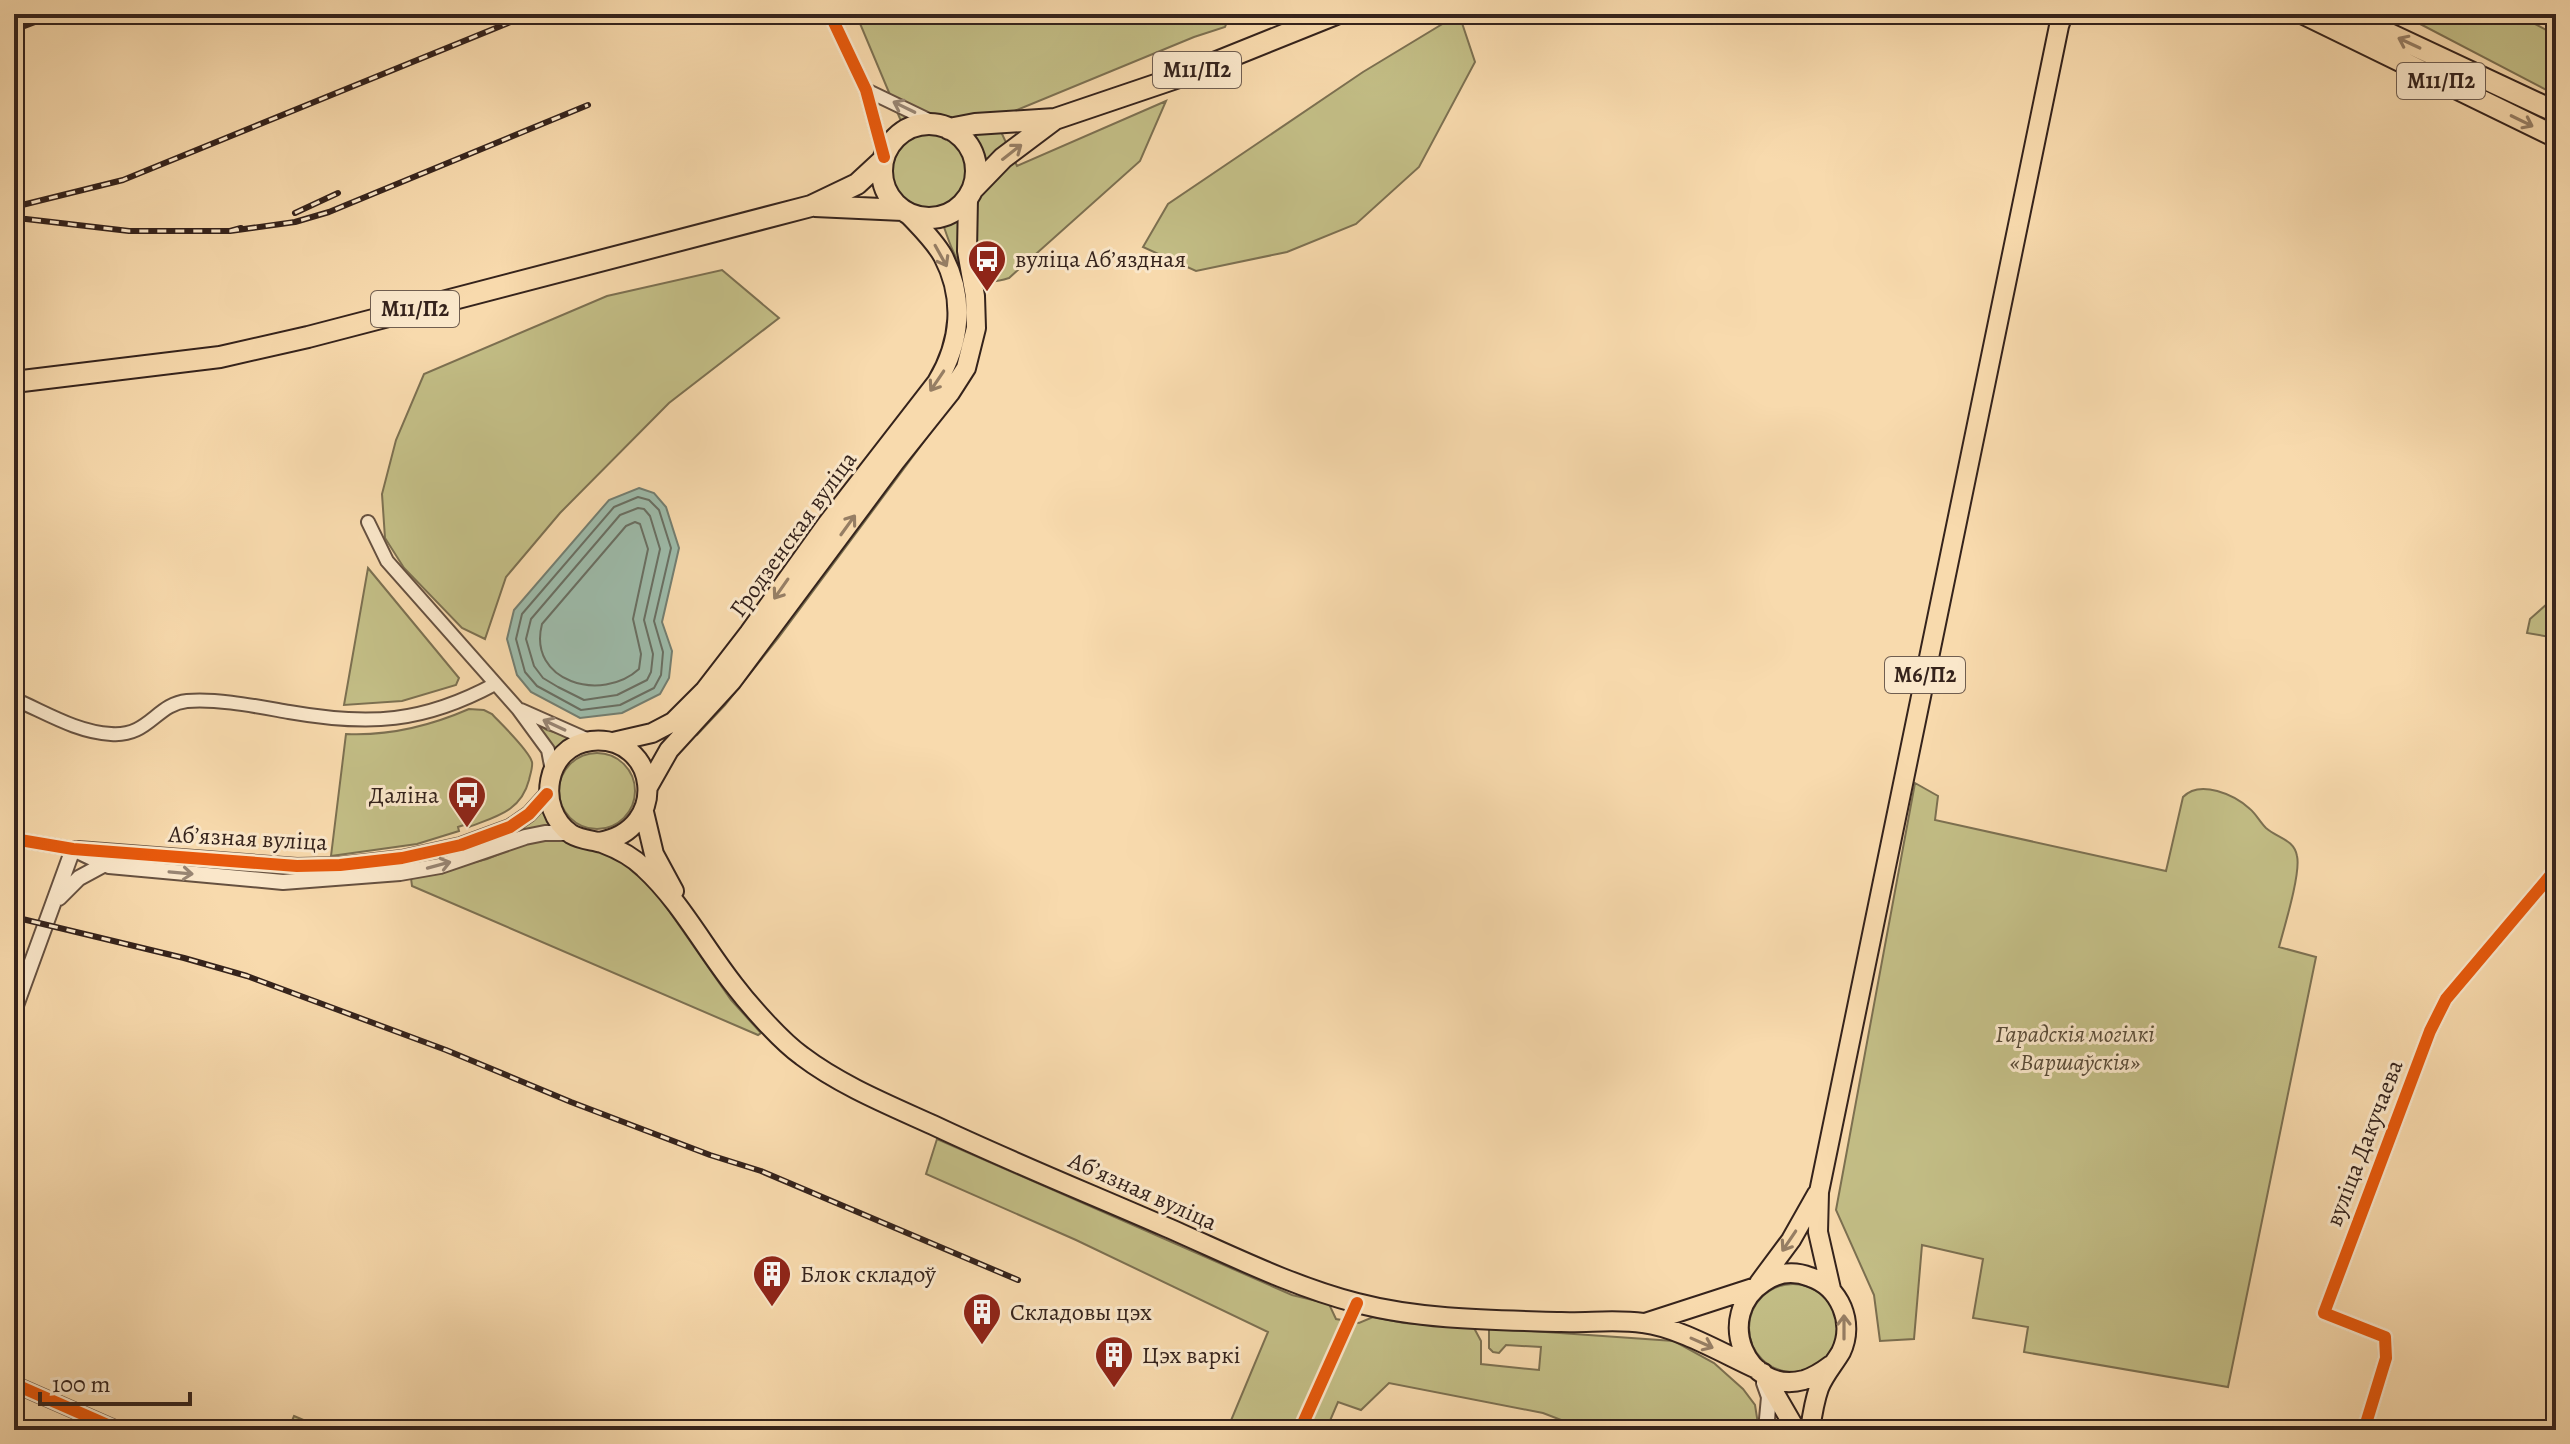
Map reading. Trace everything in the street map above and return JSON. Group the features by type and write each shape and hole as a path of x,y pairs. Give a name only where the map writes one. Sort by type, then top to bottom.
{"highway":[{"name":"М11/П2","path":"14,382 234,354 811,206 857,184 884,159 893,141 907,130 924,125 945,127 1055,119 1182,76 1336,14"},
{"name":"М11/П2","path":"2304,14 2332,20 2556,137"},
{"name":"М11/П2","path":"2347,14 2556,112"},
{"name":"М11/П2","path":"811,206 905,211 918,217 940,217 960,206 1003,158 1055,119"},
{"path":"945,127 963,139 973,154 976,172 970,193"},
{"path":"884,159 885,188 905,211"}],"main road":[{"name":"М6/П2","path":"1819,1192 1791,1240 1741,1310 1738,1324 1743,1351 1799,1428 1831,1365 1841,1352 1846,1336 1846,1319 1841,1303 1831,1289 1818,1232 1819,1192 2059,18"},
{"name":"Гродзенская вуліца","path":"648,787 669,750 732,681 966,368 976,328 975,296 967,251 970,193"},
{"name":"Гродзенская вуліца","path":"613,742 652,733 673,722 705,690 948,364 957,332 957,293 943,255 905,211"},
{"path":"569,833 554,816 547,794 552,771 561,756 575,746 591,741 613,742 631,752 643,768 648,787"},
{"name":"Абʼязная вуліца","path":"648,787 644,812 654,854 697,932"},
{"path":"599,842 626,833 644,812"},
{"name":"Абʼязная вуліца","path":"569,833 628,854 647,870 697,932 736,988 798,1054 825,1071 933,1125 1290,1281 1357,1303 1415,1313 1560,1322 1645,1323 1698,1341 1760,1371"},
{"path":"1756,1287 1778,1275 1802,1274 1818,1279 1831,1289"},
{"name":"Абʼязная вуліца","path":"1645,1323 1756,1287"},
{"path":"1760,1371 1789,1382 1804,1380 1831,1365"}],"street":[{"path":"830,14 866,90 884,159"},
{"path":"866,90 945,127"},
{"path":"368,522 387,561 518,709 548,750 552,771"},
{"path":"14,699 69,724 110,734 136,732 172,705 186,701 252,705 348,721 388,721 473,696 495,684"},
{"path":"518,709 591,741"},
{"name":"Абʼязная вуліца","path":"14,839 73,849 287,866 340,865 402,858 461,845 510,827 529,814 547,794"},
{"name":"Абʼязная вуліца","path":"73,849 103,865 283,882 400,873 440,866 525,837 569,833"},
{"path":"14,1011 73,849"},
{"path":"54,905 79,878 103,865"},
{"name":"вуліца Дакучаева","path":"2364,1430 2386,1358 2385,1337 2324,1313 2430,1031 2446,999 2556,869"},
{"path":"1300,1430 1357,1303"},
{"path":"1760,1371 1769,1397 1766,1430"},
{"path":"14,1384 119,1430"},
{"path":"1775,1430 1784,1422 1799,1428"}],"green space":[{"path":"856,14 1230,14 1225,27 995,119 1017,166 1166,101 1140,161 1009,278 992,281 978,279 960,263 937,208 922,208 910,203 894,186 893,163 909,140"},
{"path":"1459,14 1475,62 1419,167 1356,224 1287,252 1196,271 1143,247 1168,204 1363,72"},
{"path":"2401,14 2516,14 2556,35 2556,95"},
{"path":"722,270 779,318 669,403 560,513 506,577 485,639 462,628 404,568 385,538 382,494 396,440 424,374 607,296"},
{"path":"954,401 779,637 725,705 692,737 871,503"},
{"path":"368,568 459,678 456,685 402,701 344,705"},
{"path":"2556,596 2556,638 2527,633 2530,619"},
{"path":"469,709 492,714 530,757 529,780 514,806 469,827 467,824 458,827 459,831 417,844 331,856 346,734 409,729"},
{"path":"530,720 547,730 571,737 555,751"},
{"path":"590,753 604,753 618,759 629,770 635,791 632,806 624,818 604,829 590,829 576,823 565,812 559,798 559,784 565,770 576,759"},
{"name":"Гарадскія могілкі «Варшаўскія»","path":"1915,783 1938,796 1935,820 2166,871 2183,797 2199,789 2208,789 2227,794 2244,804 2266,828 2289,842 2295,850 2297,875 2279,947 2316,957 2228,1387 2024,1352 2028,1327 1973,1318 1983,1259 1922,1245 1914,1339 1880,1341 1874,1295 1836,1210"},
{"path":"545,806 556,826 519,831 502,837 517,830"},
{"path":"556,838 613,853 651,885 731,1000 761,1033 758,1035 412,886 411,878 487,859 531,841"},
{"path":"473,848 437,861 398,866 398,863"},
{"path":"937,1139 1292,1295 1329,1304 1336,1319 1359,1323 1373,1317 1404,1323 1474,1328 1481,1341 1481,1364 1539,1370 1541,1347 1506,1345 1499,1353 1493,1352 1489,1348 1489,1328 1674,1341 1714,1363 1743,1389 1755,1405 1759,1430 1587,1430 1543,1413 1389,1383 1361,1410 1338,1402 1326,1430 1227,1430 1268,1332 1076,1240 926,1174"},
{"path":"1793,1284 1810,1287 1824,1297 1834,1311 1837,1328 1834,1345 1824,1359 1810,1369 1793,1372 1776,1369 1762,1359 1752,1345 1749,1328 1752,1311 1762,1297 1776,1287"},
{"path":"294,1416 327,1430 288,1430"}],"water":[{"path":"639,488 654,493 666,507 679,548 662,622 672,651 669,678 660,694 622,713 580,718 531,692 517,675 507,639 514,610 609,500"}],"railway":[{"path":"14,30 56,14"},
{"path":"14,207 123,180 530,14"},
{"path":"230,231 295,222 329,212 588,105"},
{"path":"295,213 338,193"},
{"path":"14,219 129,231 230,231 241,228"},
{"path":"14,917 247,976 446,1050 710,1155 761,1171 1018,1280"}],"cycle path":[{"path":"830,14 866,90 884,157"},
{"path":"14,839 73,849 297,866 340,865 402,858 461,845 510,827 529,814 547,794"},
{"path":"2364,1430 2386,1358 2385,1337 2324,1313 2430,1031 2446,999 2556,869"},
{"path":"1300,1430 1357,1303"},
{"path":"14,1384 119,1430"}],"place":[{"name":"вуліца Абʼяздная","path":"987,293"},
{"name":"Даліна","path":"467,829"},
{"name":"Блок складоў","path":"772,1308"},
{"name":"Складовы цэх","path":"982,1346"},
{"name":"Цэх варкі","path":"1114,1389"}]}
